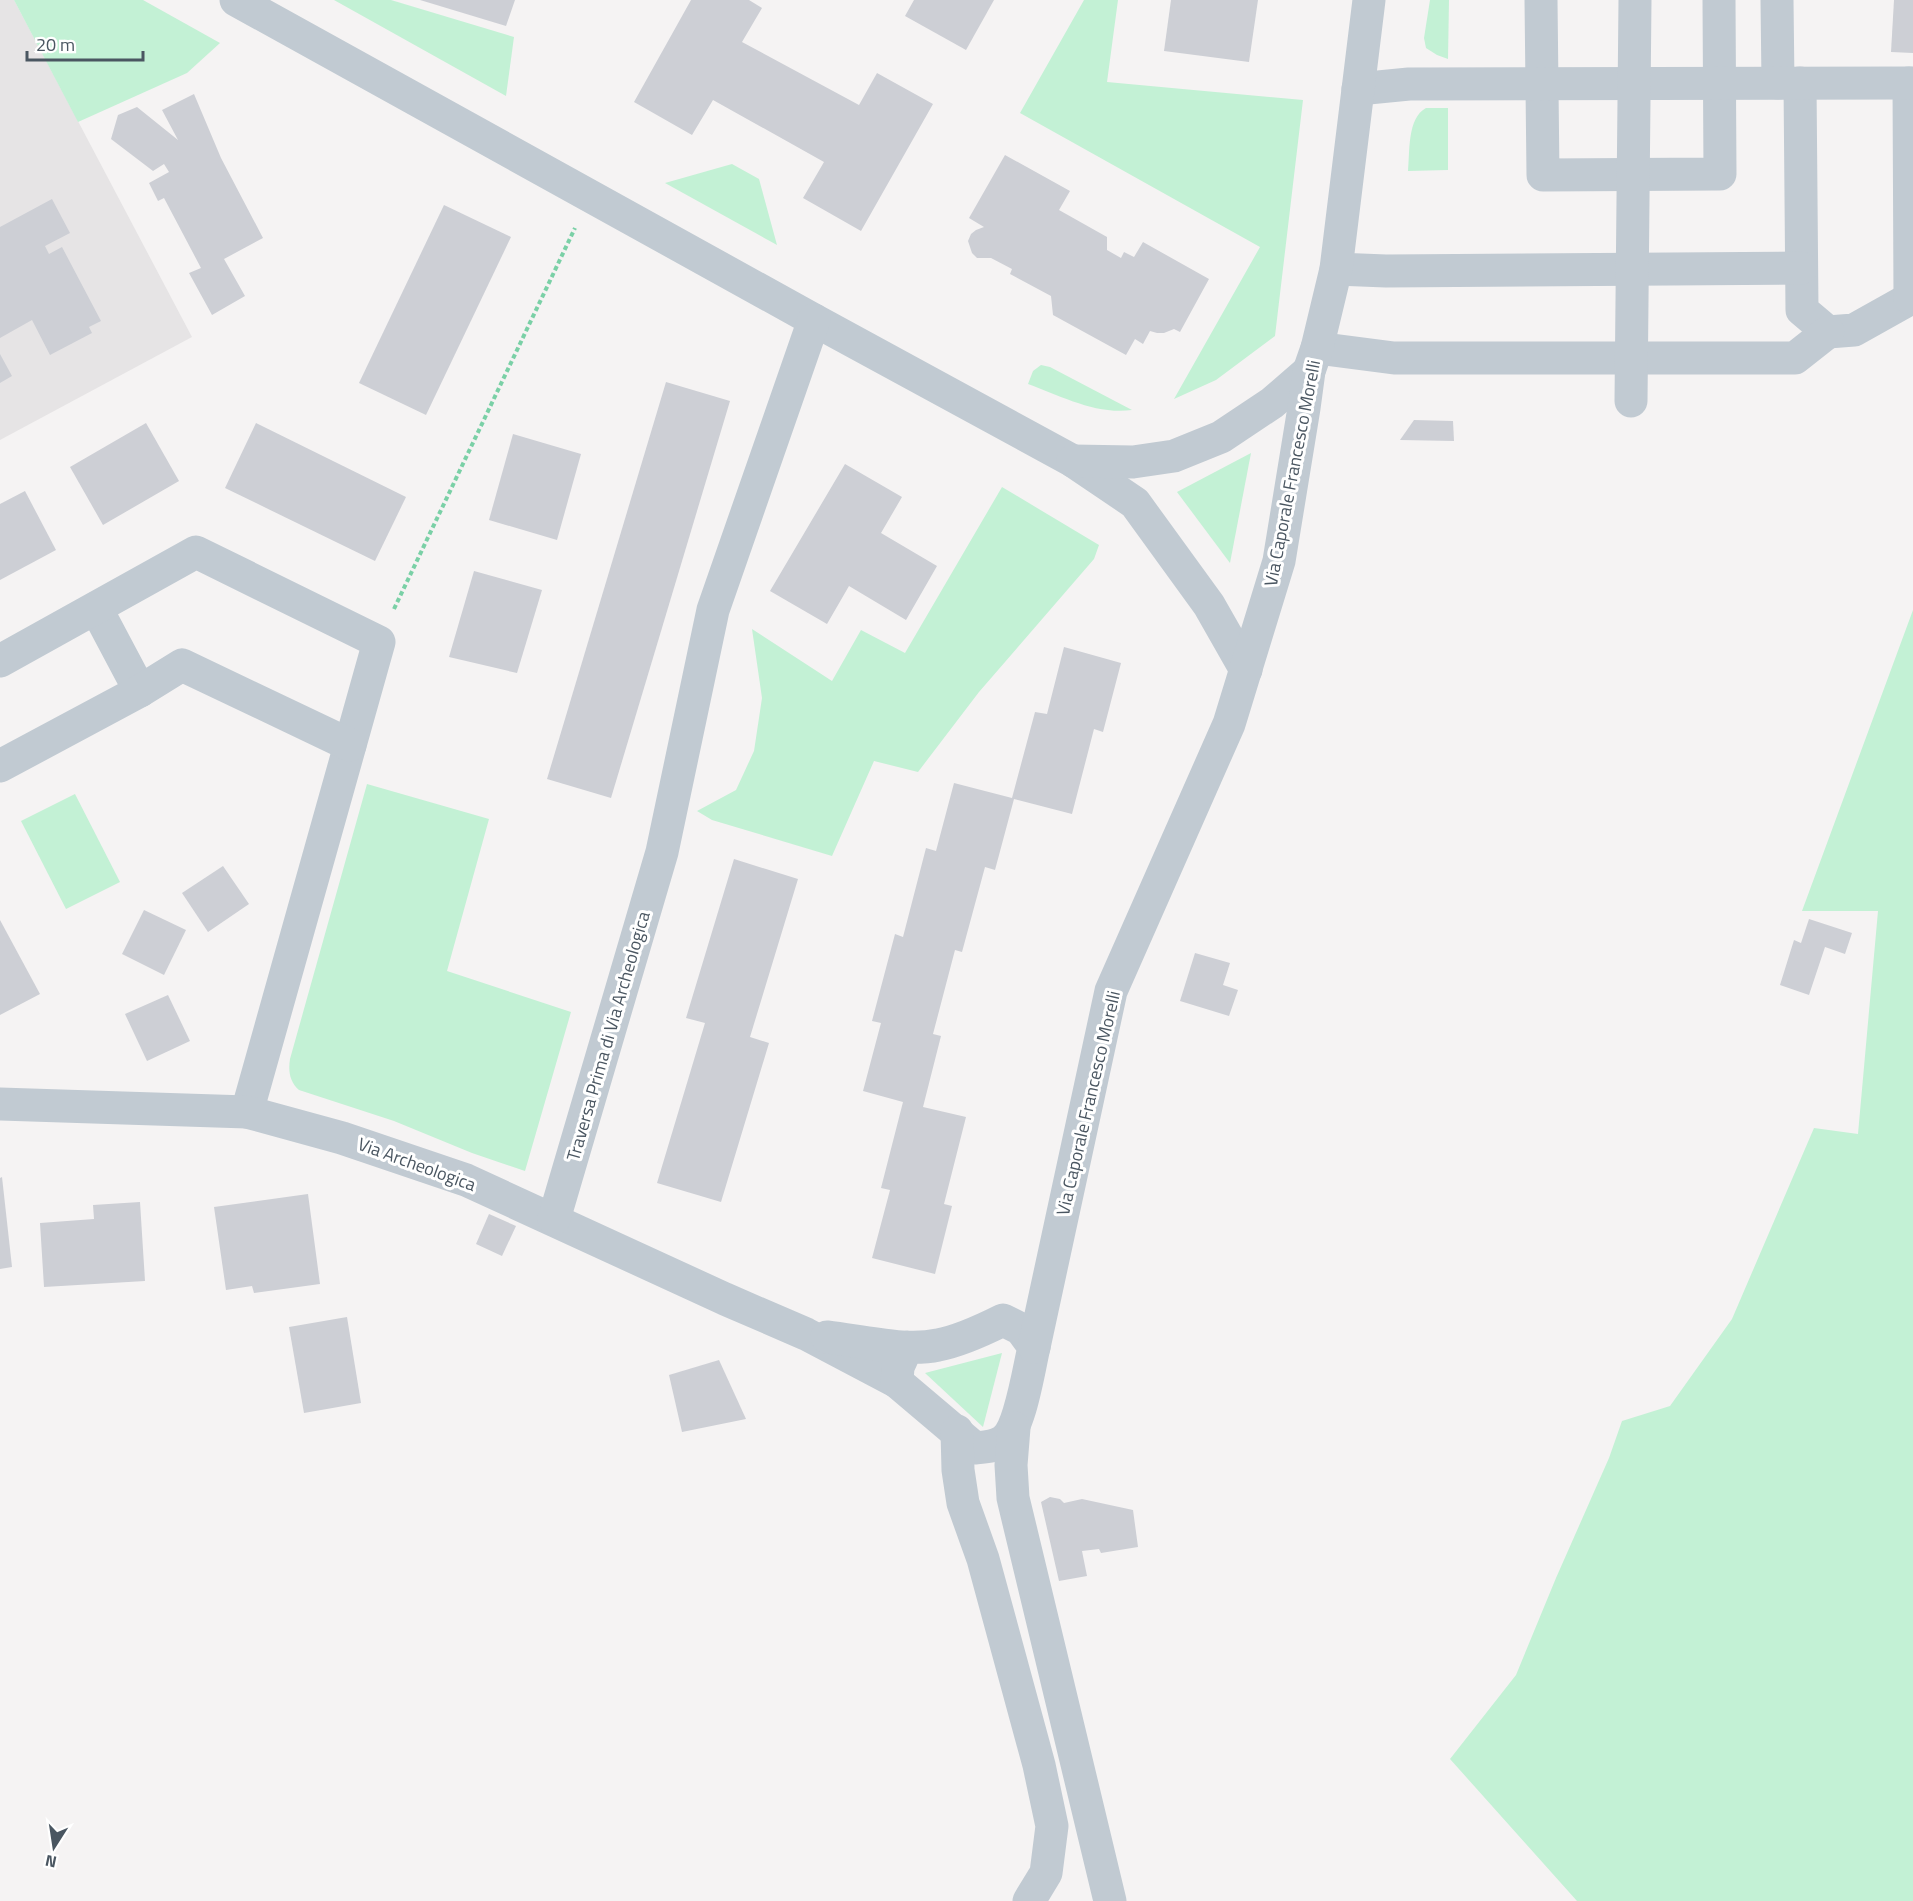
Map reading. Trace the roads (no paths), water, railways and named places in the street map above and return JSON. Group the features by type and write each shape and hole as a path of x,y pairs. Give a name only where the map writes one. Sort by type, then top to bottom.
{"street":[{"path":"236,0 1073,461 1135,503 1209,605 1246,670"},
{"name":"Via Caporale Francesco Morelli","path":"1013,1498 1011,1465 1014,1428 1034,1347 1111,992 1229,724 1279,561 1313,359 1336,269 1369,0"},
{"path":"1541,0 1543,175 1720,174 1719,0"},
{"path":"1631,401 1635,0"},
{"path":"1777,0 1789,83 1802,268 1802,310 1828,332"},
{"path":"1073,461 1133,462 1174,456 1221,437 1272,403 1313,359 1394,357 1795,358 1828,332 1854,330 1912,298 1911,83 1409,84 1358,89"},
{"path":"1336,269 1386,271 1802,268"},
{"name":"Traversa Prima di Via Archeologica","path":"554,1219 662,852 713,610 814,320"},
{"path":"0,661 196,552 379,642 247,1112"},
{"path":"96,608 140,691"},
{"path":"0,766 140,691 183,665 350,745"},
{"name":"Via Archeologica","path":"0,1104 247,1112 342,1138 466,1180 806,1334"},
{"path":"806,1334 907,1347 938,1345 985,1329 1003,1320 1030,1287 1058,1238"},
{"path":"1003,1320 1021,1329 1034,1347"},
{"path":"806,1334 897,1382 966,1439 1013,1498 1110,1901"},
{"path":"897,1382 898,1367 907,1347"},
{"path":"966,1439 995,1445 1004,1441 1014,1428"},
{"path":"966,1439 958,1470 963,1503 987,1570 1039,1765 1052,1826 1046,1873 1029,1901"}]}
